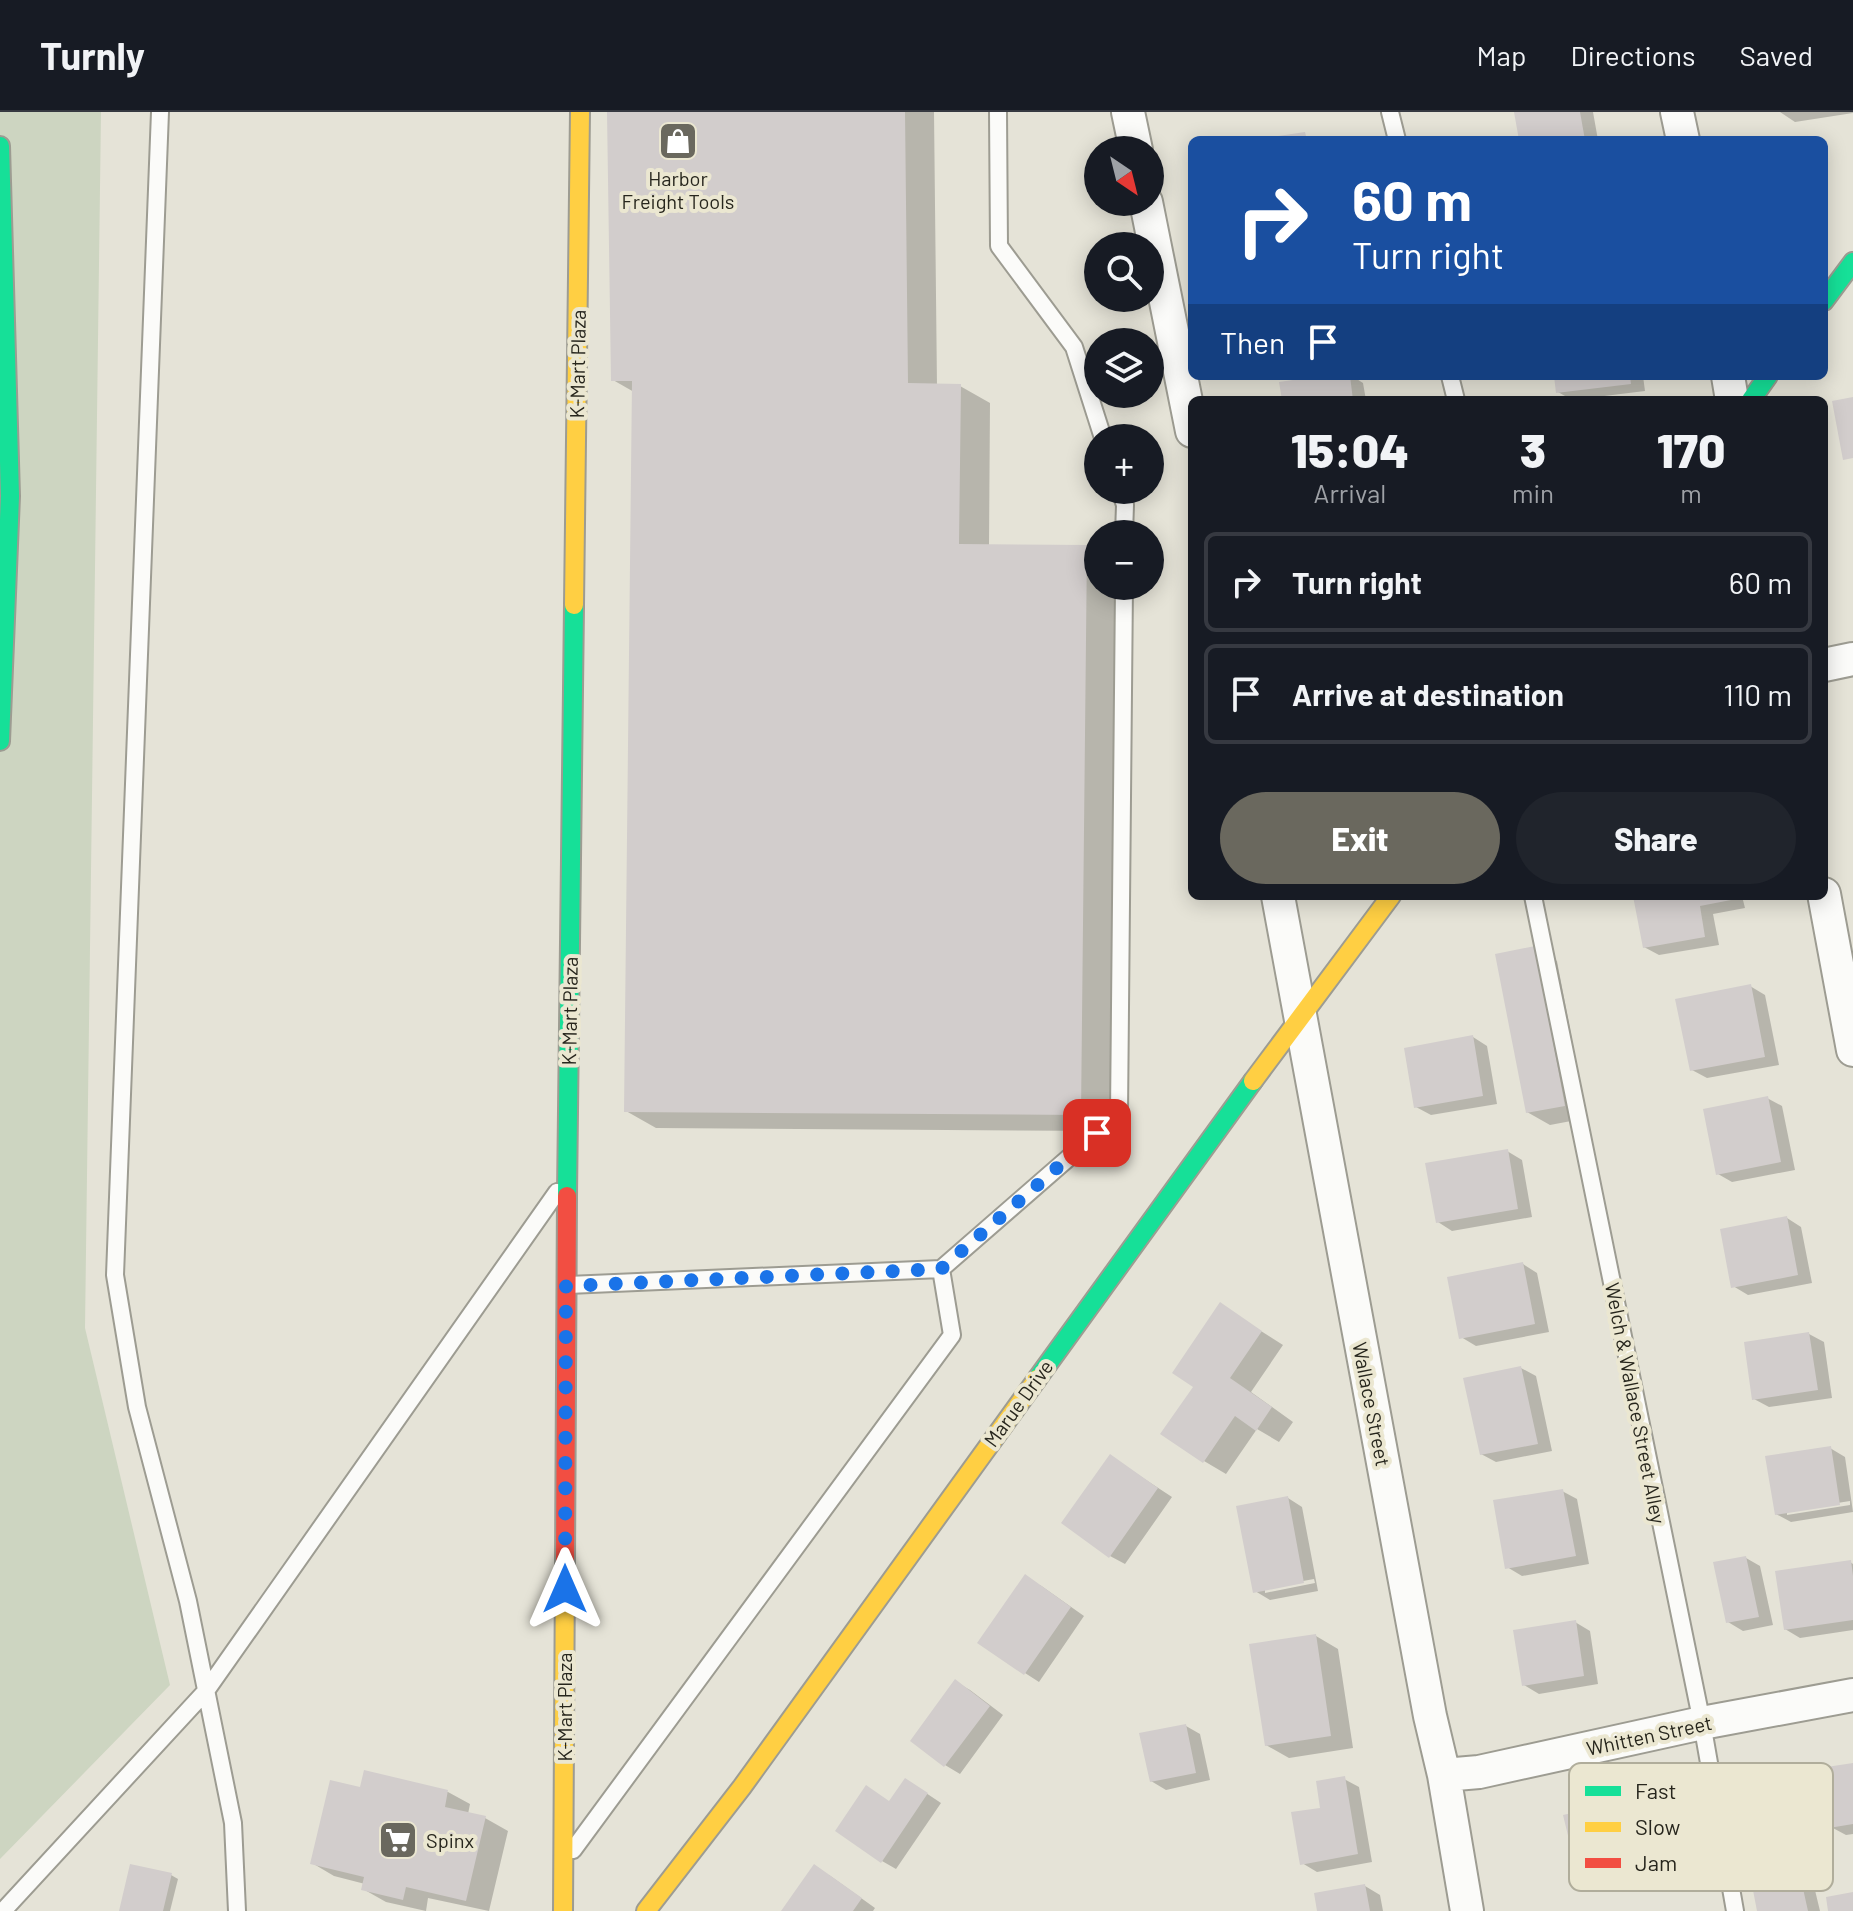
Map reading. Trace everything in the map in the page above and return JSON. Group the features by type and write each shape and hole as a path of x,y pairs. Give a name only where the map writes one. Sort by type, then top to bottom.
{"main road":[{"name":"K-Mart Plaza","path":"563,1911 567,1178 580,112"},
{"path":"0,146 10,496 0,741"},
{"path":"1828,296 1853,262"},
{"name":"Marue Drive","path":"646,1911 742,1787 1184,1174 1388,900"}],"street":[{"path":"1128,112 1133,136"},
{"path":"1677,112 1682,136"},
{"path":"1149,216 1188,411"},
{"path":"1828,664 1853,659"},
{"name":"Wallace Street","path":"1279,900 1467,1911"},
{"path":"1825,900 1853,1050"},
{"name":"Whitten Street","path":"1444,1775 1479,1772 1702,1723 1853,1695"}],"lane":[{"path":"160,112 115,1275 137,1407 188,1601 233,1823 237,1911"},
{"path":"998,112 999,246 1074,347 1099,424"},
{"path":"1390,112 1396,136"},
{"path":"566,1286 941,1269 1119,1114 1124,600"},
{"name":"Welch & Wallace Street Alley","path":"1534,900 1709,1763"},
{"path":"3,1911 206,1691 567,1178"},
{"path":"563,1863 952,1335 941,1269"},
{"name":"Welch & Wallace Street Alley","path":"1731,1891 1735,1911"}],"green space":[{"path":"0,112 101,112 85,1328 170,1685 0,1859"}],"building":[{"path":"607,112 905,112 908,383 961,384 959,544 1084,545 1084,600 1086,600 1081,1115 624,1112 632,381 611,381"},
{"path":"1514,112 1580,112 1584,136 1518,136"},
{"path":"1305,132 1306,136 1278,136"},
{"path":"1350,380 1352,396 1281,396 1279,382"},
{"path":"1554,380 1630,380 1631,384 1556,393"},
{"path":"1853,397 1853,458 1843,460 1832,401"},
{"path":"1634,900 1731,900 1700,906 1705,937 1643,948"},
{"path":"1535,946 1565,1106 1526,1113 1495,954"},
{"path":"1751,984 1765,1057 1690,1071 1675,999"},
{"path":"1473,1035 1483,1096 1414,1108 1404,1048"},
{"path":"1768,1096 1781,1162 1716,1175 1703,1109"},
{"path":"1508,1149 1518,1209 1436,1223 1425,1163"},
{"path":"1787,1216 1798,1275 1731,1288 1720,1229"},
{"path":"1523,1262 1535,1324 1459,1339 1447,1277"},
{"path":"1220,1302 1262,1331 1230,1378 1272,1407 1256,1431 1235,1416 1203,1463 1160,1434 1193,1387 1172,1373"},
{"path":"1809,1332 1818,1390 1752,1400 1744,1342"},
{"path":"1521,1366 1538,1444 1480,1455 1463,1378"},
{"path":"1831,1446 1840,1505 1775,1515 1765,1456"},
{"path":"1110,1454 1158,1488 1109,1558 1061,1523"},
{"path":"1563,1489 1576,1556 1505,1569 1493,1500"},
{"path":"1288,1496 1304,1583 1253,1593 1236,1506"},
{"path":"1746,1556 1759,1617 1726,1623 1713,1562"},
{"path":"1851,1560 1853,1620 1784,1630 1775,1571"},
{"path":"1025,1574 1071,1607 1024,1675 977,1643"},
{"path":"1576,1620 1584,1676 1522,1686 1513,1630"},
{"path":"1316,1634 1331,1736 1265,1746 1249,1644"},
{"path":"955,1679 990,1706 944,1767 910,1741"},
{"path":"1186,1724 1196,1773 1150,1782 1139,1733"},
{"path":"1853,1763 1853,1824 1833,1827 1833,1766"},
{"name":"Spinx","path":"364,1770 448,1790 445,1807 486,1816 466,1901 406,1887 403,1900 361,1890 364,1877 310,1864 330,1780 360,1787"},
{"path":"1345,1776 1358,1854 1300,1865 1291,1812 1320,1808 1316,1781"},
{"path":"905,1778 928,1793 881,1863 835,1831 866,1785 889,1801"},
{"path":"1569,1814 1569,1840 1563,1815"},
{"path":"130,1864 172,1873 163,1911 119,1911"},
{"path":"814,1864 862,1898 853,1911 781,1911"},
{"path":"1365,1884 1370,1911 1317,1911 1314,1893"},
{"path":"1753,1891 1804,1891 1808,1911 1757,1911"},
{"path":"1853,1892 1853,1911 1828,1911 1826,1897"}],"traffic: fast":[{"path":"0,146 10,496 0,741"},
{"path":"1828,296 1853,262"},
{"path":"1754,396 1765,380"},
{"path":"567,1196 574,605"},
{"path":"1037,1379 1253,1081"}],"traffic: slow":[{"path":"574,605 580,112"},
{"path":"1253,1081 1388,900"},
{"path":"646,1911 742,1787 1037,1379"},
{"path":"563,1911 565,1564"}],"traffic: jam":[{"path":"565,1564 567,1196"}],"place":[{"name":"Harbor Freight Tools","path":"678,141"},
{"name":"Spinx","path":"398,1840"}],"route":[{"path":"565,1589 566,1286 941,1269 1097,1133"}]}
